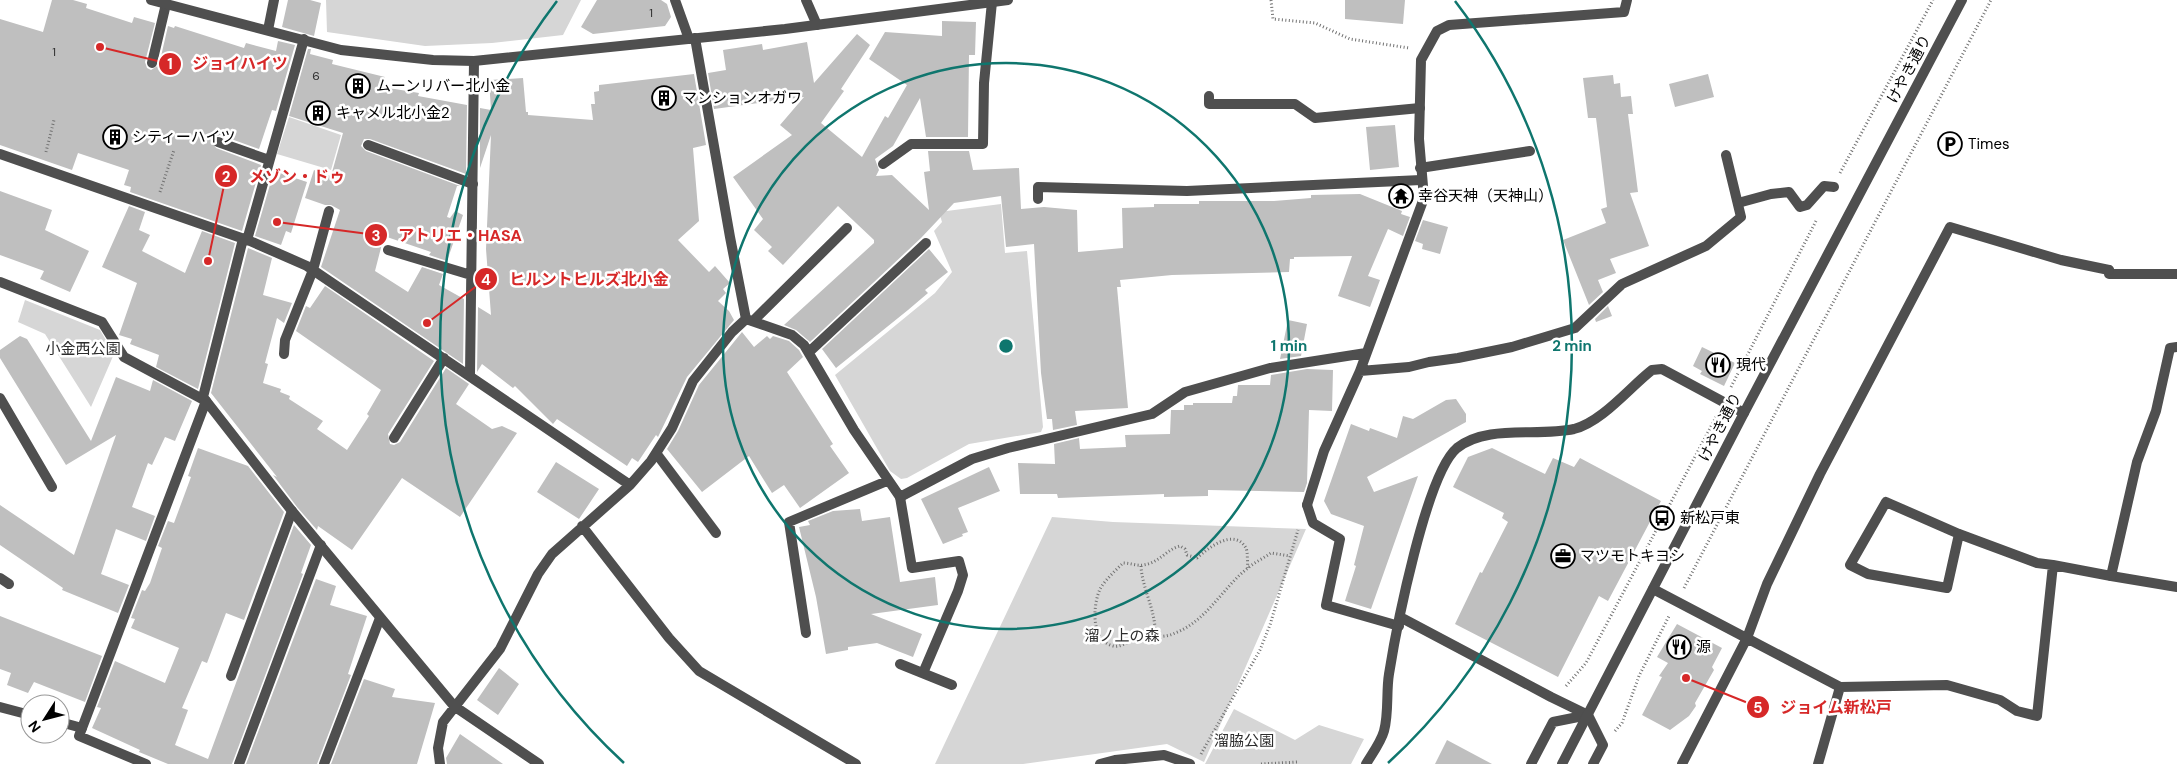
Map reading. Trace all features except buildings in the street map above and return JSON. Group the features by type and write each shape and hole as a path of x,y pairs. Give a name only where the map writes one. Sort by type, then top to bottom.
{"street":[{"path":"151,0 341,50 433,60 474,61 817,25 1008,0"},
{"path":"268,30 274,0"},
{"path":"675,0 692,39 750,320"},
{"path":"806,0 817,25"},
{"path":"1593,764 1603,745 1588,715 1400,622 1326,605 1340,539 1313,523 1307,505 1324,451 1360,371 1424,198 1420,168 1421,60 1437,31 1449,25 1624,12 1627,0"},
{"name":"けやき通り","path":"1562,764 1744,413 1962,0"},
{"path":"883,164 911,144 982,144 984,83 992,2"},
{"path":"152,63 166,4"},
{"path":"304,39 245,240 203,397 292,511 454,706 539,764"},
{"path":"470,374 474,61"},
{"path":"1208,96 1210,104 1295,104 1315,118 1420,108"},
{"path":"218,142 269,160"},
{"path":"368,144 473,184"},
{"path":"1420,168 1530,151"},
{"path":"0,154 155,210 245,240 312,270 470,374 630,484"},
{"path":"1360,371 1409,367 1458,358 1512,347 1575,328 1622,284 1706,246 1741,217 1726,155"},
{"path":"1038,199 1038,187 1187,191 1421,180"},
{"path":"1738,203 1770,194 1789,192 1800,207 1807,205 1824,186 1834,187"},
{"path":"284,354 285,340 312,270 329,211"},
{"path":"1682,764 1747,638 1767,584 1820,474 1950,227 2061,260 2109,270 2109,274 2177,274"},
{"path":"440,764 438,748 443,722 500,649 538,574 552,554 630,484 656,453 672,428 693,381 732,332 750,320 847,228"},
{"path":"809,352 926,243"},
{"path":"388,250 471,275"},
{"path":"0,282 102,322 124,357 206,401"},
{"path":"750,320 792,335 809,352 887,481 900,497 912,568 959,560 963,575 958,591 923,673"},
{"path":"2111,576 2137,462 2156,411 2170,348 2177,347"},
{"path":"900,497 972,459 1008,448 1152,414 1185,392 1270,368 1366,353"},
{"path":"394,438 444,358"},
{"path":"1366,764 1384,731 1389,675 1412,559 1425,514 1448,459 1455,450 1470,439 1488,434 1521,434 1576,428 1610,407 1652,370 1662,369 1744,413"},
{"path":"0,398 52,487"},
{"path":"146,764 79,736 206,401"},
{"path":"656,453 716,534"},
{"path":"806,633 789,522 887,481"},
{"path":"1959,534 1947,588 1868,574 1850,565 1886,502 1959,534 2037,563 2177,587"},
{"path":"231,676 292,511"},
{"path":"582,526 669,638 699,671 856,764"},
{"path":"239,764 321,545"},
{"path":"1653,589 1840,687 1947,685 2000,700 2017,711 2037,716 2053,565"},
{"path":"324,764 380,618"},
{"path":"900,664 952,685"},
{"path":"1818,764 1840,687"},
{"path":"0,707 20,712"},
{"path":"1531,764 1553,722 1588,715"},
{"path":"70,725 82,728"},
{"path":"1100,764 1115,760 1164,755 1194,761"}],"path":[{"path":"1272,0 1272,19 1315,23 1350,39 1397,46"},
{"path":"1834,187 1933,0"},
{"path":"1603,745 1622,722 1639,676 1677,601 1991,0"},
{"path":"40,169 54,120"},
{"path":"155,210 174,150"},
{"path":"1551,698 1562,691 1586,663 1724,402 1820,213"},
{"path":"1194,761 1260,650 1296,540 1301,512 1307,505"},
{"path":"1248,568 1247,549 1242,543 1227,539 1218,542 1197,558 1187,555 1185,549 1180,546 1172,548 1158,559 1141,566 1123,563 1103,585 1095,609 1096,626 1104,641 1112,646 1119,646 1138,638 1174,634 1186,628 1219,601 1248,568 1271,553 1290,556"},
{"path":"1141,566 1141,573 1151,602 1155,637"},
{"path":"1261,764 1297,762"}],"green space":[{"path":"326,0 581,0 563,35 492,43 425,46 327,32"},
{"path":"289,117 341,135 331,170 277,154"},
{"path":"1001,204 1005,253 1027,251 1043,427 1041,432 969,444 907,478 901,479 890,471 835,375 935,293 952,272 934,231 942,222 939,212"},
{"name":"小金西公園","path":"25,300 100,330 114,354 91,407 45,334 18,322"},
{"name":"溜ノ上の森","path":"1052,517 1113,522 1306,529 1204,762 1167,744 1023,764 935,764"},
{"name":"溜脇公園","path":"1234,709 1295,740 1319,725 1364,739 1351,764 1205,764"}],"place":[{"name":"ジョイハイツ","path":"100,47"},
{"name":"ムーンリバー北小金","path":"358,86"},
{"name":"マンションオガワ","path":"664,98"},
{"name":"キャメル北小金2","path":"318,113"},
{"name":"シティーハイツ","path":"115,137"},
{"name":"Times","path":"1950,144"},
{"name":"幸谷天神（天神山）","path":"1401,196"},
{"name":"アトリエ・HASA","path":"277,222"},
{"name":"メゾン・ドゥ","path":"208,261"},
{"name":"ヒルントヒルズ北小金","path":"427,323"},
{"name":"現代","path":"1718,365"},
{"name":"新松戸東","path":"1662,518"},
{"name":"マツモトキヨシ","path":"1563,556"},
{"name":"源","path":"1679,647"},
{"name":"ジョイム新松戸","path":"1686,678"}]}
